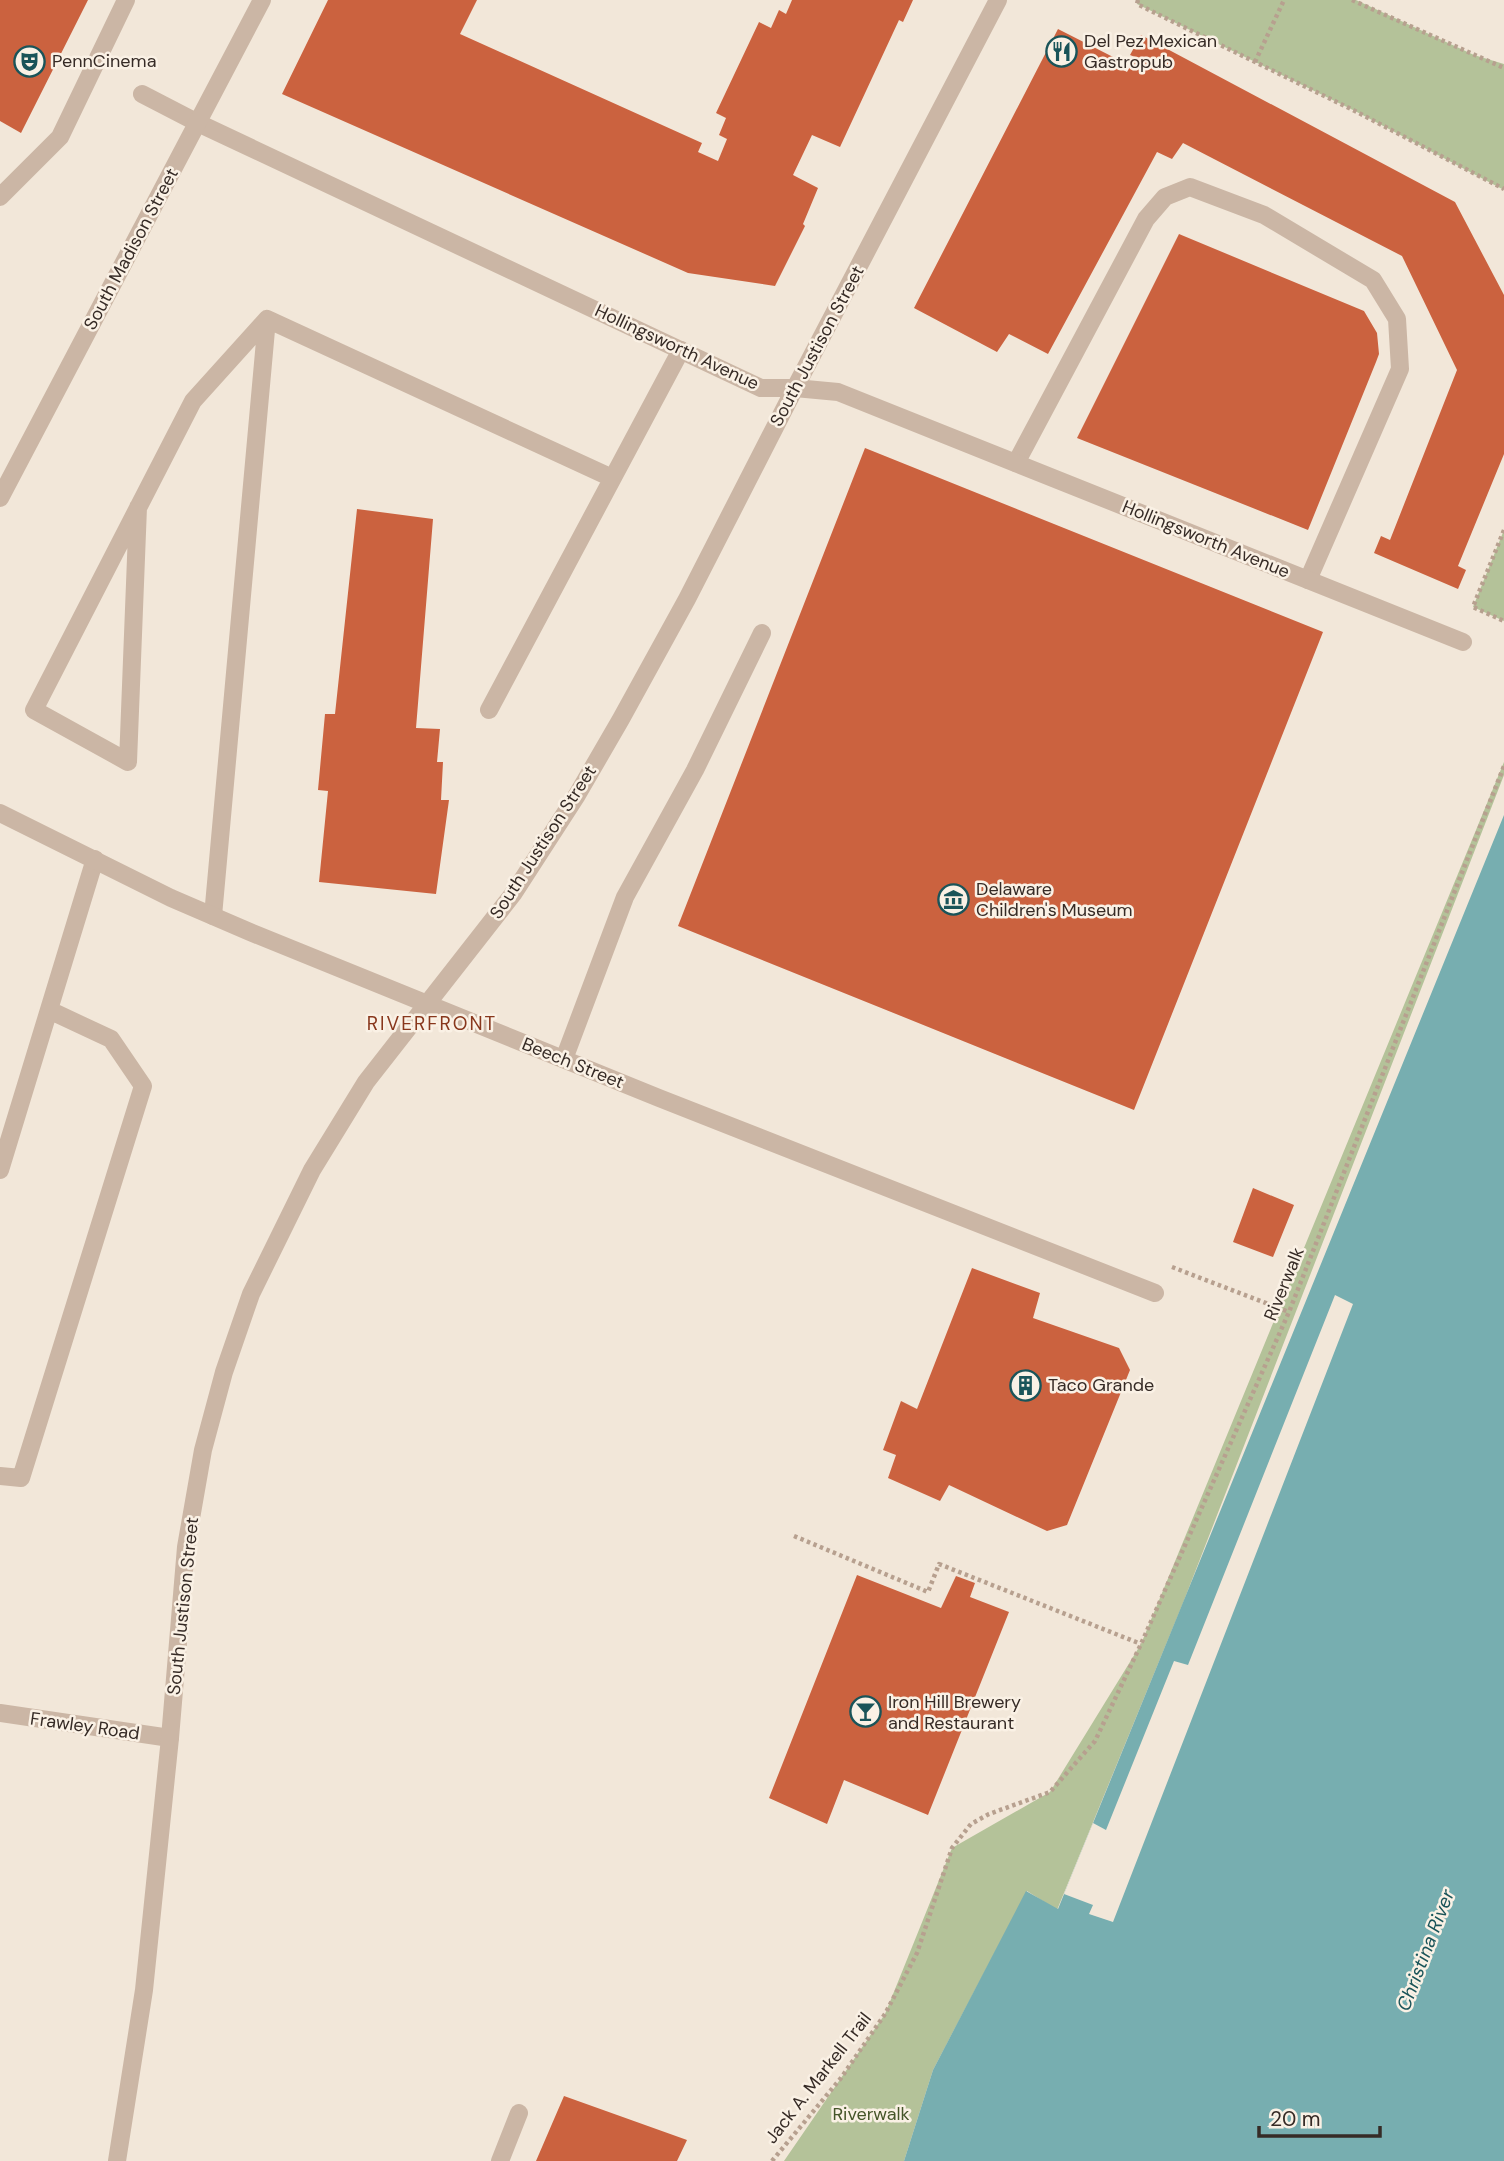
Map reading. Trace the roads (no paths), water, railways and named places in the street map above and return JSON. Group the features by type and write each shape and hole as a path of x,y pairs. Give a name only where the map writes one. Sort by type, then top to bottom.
{"street":[{"path":"0,198 60,137 126,0"},
{"name":"South Madison Street","path":"0,498 262,0"},
{"name":"South Justison Street","path":"117,2161 144,1990 186,1547 203,1450 251,1294 312,1170 366,1082 513,894 577,795 621,719 687,599 998,0"},
{"name":"Hollingsworth Avenue","path":"142,94 198,123 761,388 838,392 1463,642"},
{"path":"1016,463 1146,219 1165,197 1189,187 1264,215 1373,280 1398,319 1399,369 1308,580"},
{"path":"267,319 612,478"},
{"path":"138,507 128,762 34,710 138,507 193,401 267,319"},
{"path":"213,916 267,319"},
{"path":"489,710 681,350"},
{"path":"564,1059 625,897 695,770 762,633"},
{"name":"Beech Street","path":"0,813 213,916 426,1004 1155,1293"},
{"path":"0,1170 95,859"},
{"path":"0,1476 21,1478 143,1086 111,1039 49,1010"},
{"name":"Frawley Road","path":"0,1713 170,1738"},
{"path":"500,2161 519,2113"}],"water":[{"name":"Christina River","path":"1504,815 1504,2161 904,2161 933,2070 1026,1891 1058,1909"}],"place":[{"name":"Del Pez Mexican Gastropub","path":"1061,51"},
{"name":"PennCinema","path":"29,61"},
{"name":"Delaware Children's Museum","path":"953,899"},
{"name":"Taco Grande","path":"1025,1385"},
{"name":"Iron Hill Brewery and Restaurant","path":"865,1712"}],"district":[{"name":"RIVERFRONT","path":"432,1023"}],"park label":[{"name":"Riverwalk","path":"871,2114"}]}
